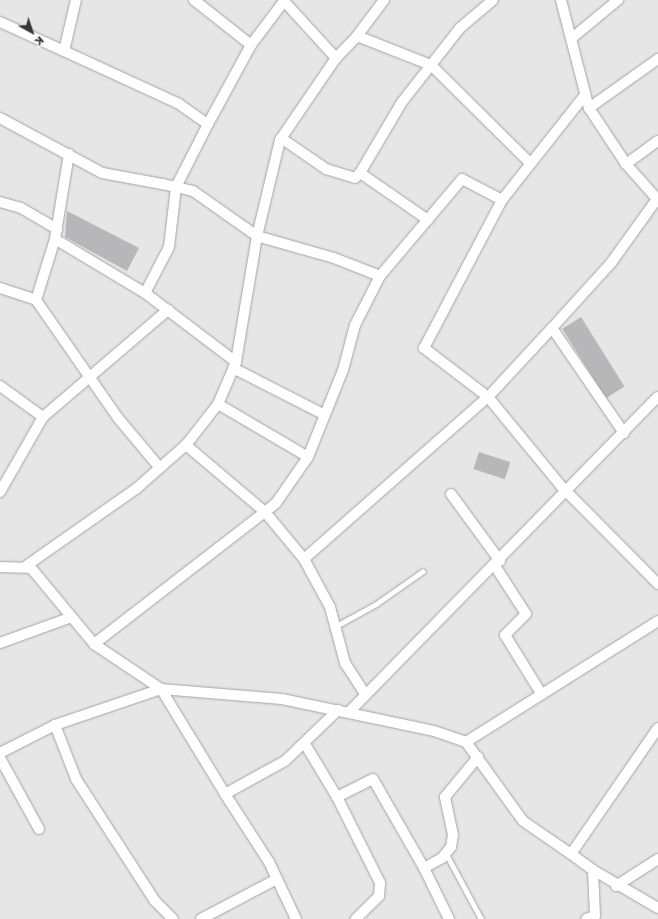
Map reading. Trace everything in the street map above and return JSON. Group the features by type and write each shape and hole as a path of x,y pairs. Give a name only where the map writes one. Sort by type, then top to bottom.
{"street":[{"path":"64,51 76,0"},
{"path":"194,0 251,45"},
{"path":"146,293 170,247 176,187 251,45 284,0 336,58"},
{"path":"26,566 137,488 186,445 218,404 235,365 258,236 281,138 336,58 357,36 384,0"},
{"path":"281,138 326,169 355,178 360,173 402,102 464,24 493,0"},
{"path":"304,559 488,397 611,262 658,200 626,164 589,108 584,96 572,38 561,0"},
{"path":"572,38 618,0"},
{"path":"0,22 179,104 208,124"},
{"path":"357,36 432,65 530,163"},
{"path":"589,108 658,59"},
{"path":"584,96 502,200 424,348 488,397 566,491 658,584"},
{"path":"0,118 102,173 193,191 258,236 334,258 380,276"},
{"path":"626,164 658,141"},
{"path":"36,300 55,239 69,154"},
{"path":"360,173 428,220"},
{"path":"94,644 276,503 308,457 343,370 355,325 380,276 462,179 502,200"},
{"path":"0,202 21,208 57,228"},
{"path":"55,239 146,293 235,365 325,415"},
{"path":"0,288 36,300 90,378 160,468"},
{"path":"0,492 3,480 43,417 168,310"},
{"path":"552,328 624,433"},
{"path":"0,386 43,417"},
{"path":"225,794 286,761 344,711 366,695 497,564 658,397"},
{"path":"218,404 308,457"},
{"path":"186,445 265,512 304,559 336,626 345,663 366,695"},
{"path":"451,494 497,564 526,614 505,635 542,695"},
{"path":"0,566 26,566 37,573 69,618 94,644 161,689 277,879 296,919"},
{"path":"0,643 69,618"},
{"path":"466,742 658,621"},
{"path":"39,829 1,751 55,725 161,689 282,699 434,731 466,742 523,822 616,886 658,908"},
{"path":"55,725 76,779 155,901 173,919"},
{"path":"571,854 658,728"},
{"path":"305,744 337,797 381,888 379,896 356,919"},
{"path":"424,868 446,854 453,839 445,797 478,757"},
{"path":"337,797 373,779 424,868 449,919"},
{"path":"616,886 658,859"},
{"path":"593,870 593,918"},
{"path":"200,919 277,879"}],"lane":[{"path":"336,626 376,604 423,571"},
{"path":"446,854 481,919"}],"building":[{"path":"67,211 139,248 127,271 65,237"},
{"path":"581,317 624,387 606,398 562,329"},
{"path":"479,452 510,462 505,479 473,469"}]}
